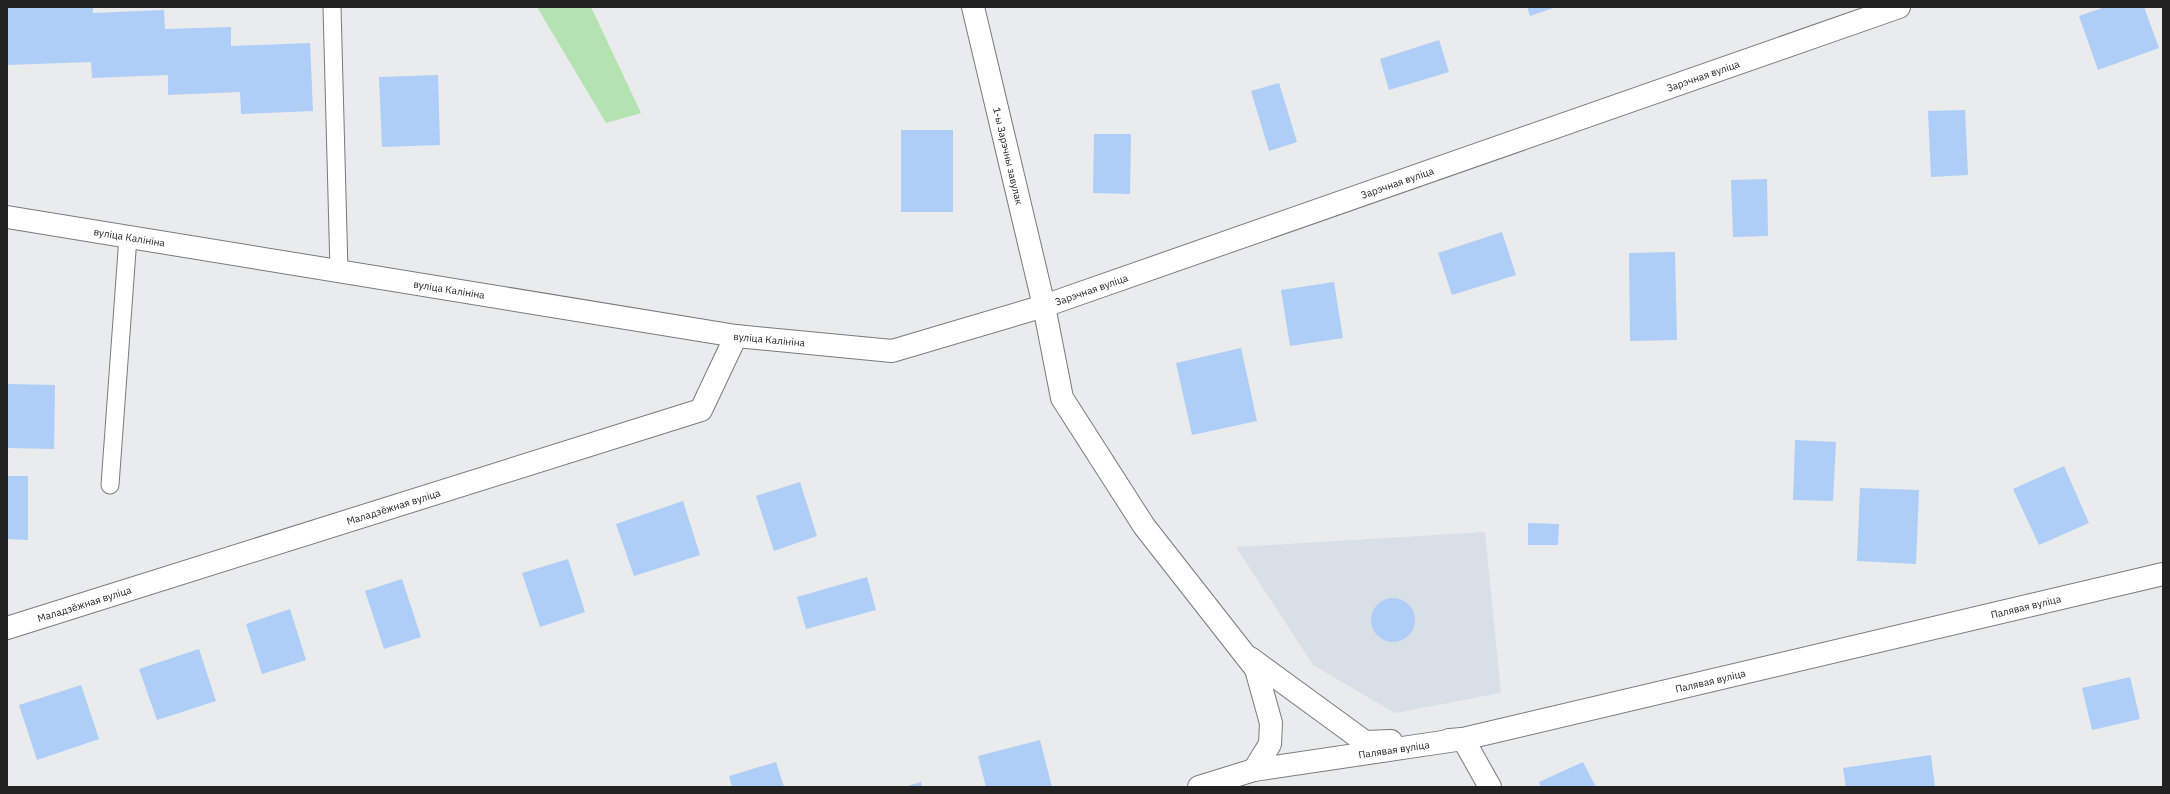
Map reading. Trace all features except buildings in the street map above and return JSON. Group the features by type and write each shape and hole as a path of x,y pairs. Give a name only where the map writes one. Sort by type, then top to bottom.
{"street":[{"name":"1-ы Зарэчны завулак","path":"973,7 1044,306 1062,398 1144,526 1246,655"},
{"name":"Зарэчная вуліца","path":"892,351 1044,306 1899,7"},
{"name":"вуліца Калініна","path":"7,217 736,336 892,351"},
{"name":"Маладзёжная вуліца","path":"7,628 701,410 736,336"},
{"name":"Палявая вуліца","path":"1199,787 1254,770 1463,739 2163,574"},
{"path":"1246,655 1365,742 1463,739 1490,787"},
{"path":"1246,655 1256,670 1271,723 1270,744 1254,770"}],"lane":[{"path":"332,7 339,271"},
{"path":"110,485 128,237"}],"shaded area":[{"path":"1485,532 1501,693 1395,713 1313,665 1236,547"}],"green space":[{"path":"537,7 591,7 641,113 606,123"}]}
